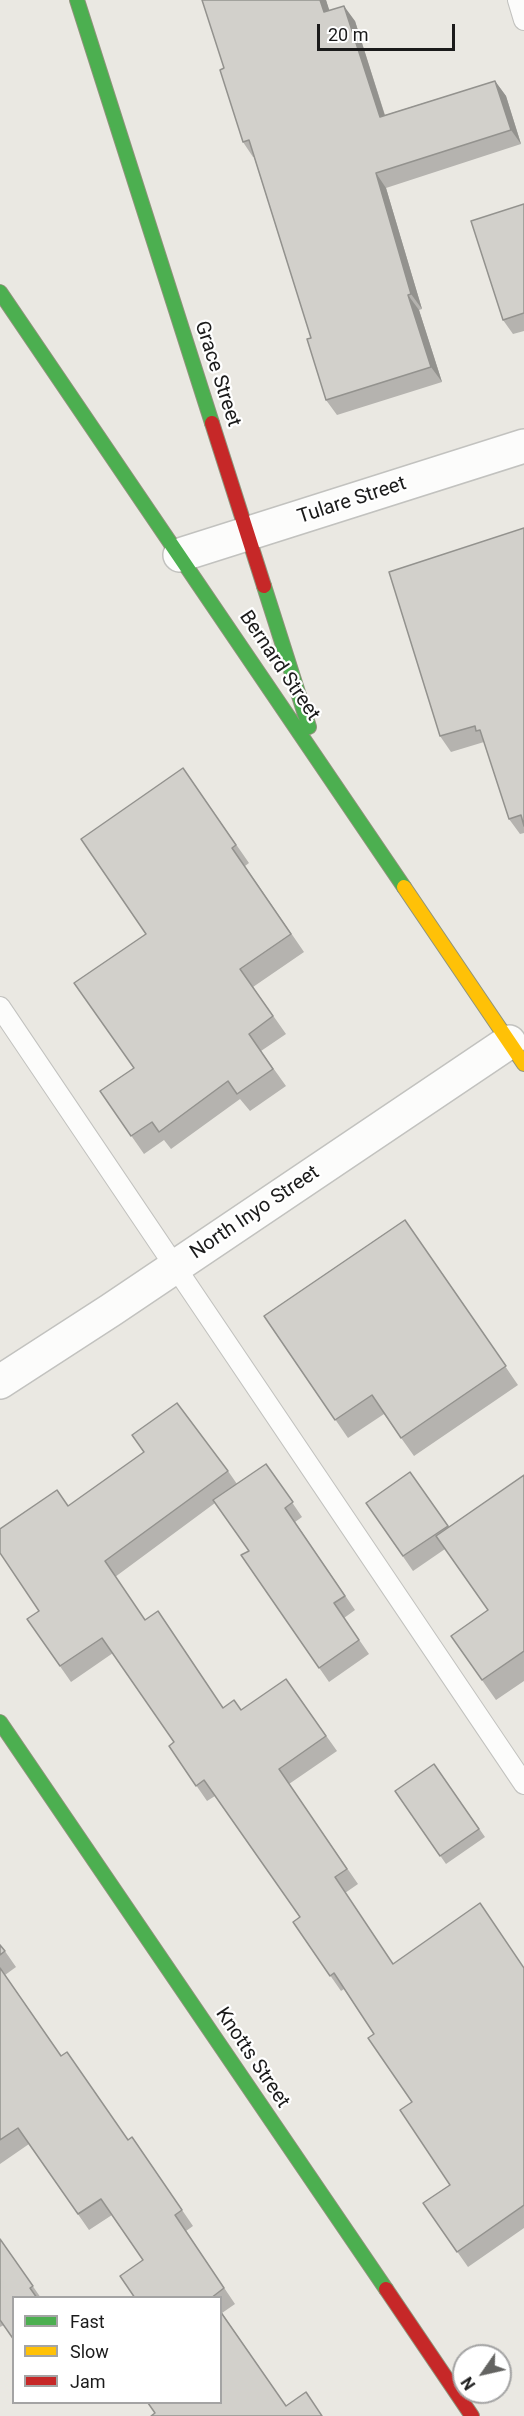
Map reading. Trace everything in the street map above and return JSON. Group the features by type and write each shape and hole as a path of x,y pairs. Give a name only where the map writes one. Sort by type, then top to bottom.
{"street":[{"name":"Grace Street","path":"77,0 320,760"},
{"name":"Bernard Street","path":"0,292 517,1053"},
{"name":"Tulare Street","path":"180,555 524,446"},
{"name":"North Inyo Street","path":"0,1382 176,1266 517,1053"},
{"name":"Knotts Street","path":"0,1722 472,2416"}],"lane":[{"path":"518,0 524,20"},
{"path":"0,1007 524,1784"}],"building":[{"path":"202,0 320,0 324,12 344,6 380,117 495,81 511,130 376,173 411,294 408,295 431,367 326,400 307,339 311,338 249,140 243,142 220,70 224,68"},
{"path":"524,204 524,313 503,320 471,221"},
{"path":"524,528 524,826 521,815 509,819 480,730 476,731 475,726 440,736 389,572"},
{"path":"183,768 236,845 232,848 291,934 240,969 273,1016 249,1034 273,1069 237,1094 228,1081 159,1132 152,1122 131,1136 100,1091 134,1068 74,983 146,934 81,839"},
{"path":"405,1220 506,1366 401,1438 372,1395 335,1420 264,1316"},
{"path":"177,1403 228,1471 105,1561 145,1620 158,1611 223,1708 234,1700 241,1710 286,1679 326,1736 279,1769 347,1869 335,1877 393,1964 480,1903 524,1968 524,2205 457,2252 423,2203 450,2185 400,2110 412,2102 368,2038 374,2034 334,1973 330,1976 293,1922 300,1917 204,1780 196,1786 169,1746 174,1742 102,1638 60,1666 27,1619 39,1611 0,1553 0,1529 57,1490 68,1506 144,1452 132,1435"},
{"path":"266,1464 293,1502 285,1508 345,1596 334,1603 359,1640 319,1668 241,1555 249,1551 213,1500"},
{"path":"410,1472 448,1526 403,1556 366,1503"},
{"path":"524,1475 524,1651 482,1680 451,1636 488,1610 436,1536"},
{"path":"434,1764 479,1829 440,1856 395,1791"},
{"path":"0,1945 5,1951 0,1955"},
{"path":"0,1968 61,2056 67,2052 128,2140 132,2137 182,2210 175,2215 224,2288 214,2296 134,2296 120,2276 143,2260 101,2199 78,2214 18,2128 0,2140"},
{"path":"0,2239 33,2286 30,2288 36,2296 12,2296 12,2337 0,2320"},
{"path":"222,2314 286,2406 306,2392 322,2416 151,2416 155,2413 149,2404 222,2404"}],"traffic: fast":[{"path":"77,0 212,423"},
{"path":"0,292 404,887"},
{"path":"264,586 309,727"},
{"path":"0,1722 386,2289"}],"traffic: slow":[{"path":"404,887 524,1064"}],"traffic: jam":[{"path":"212,423 264,586"},
{"path":"386,2289 472,2416"}]}
